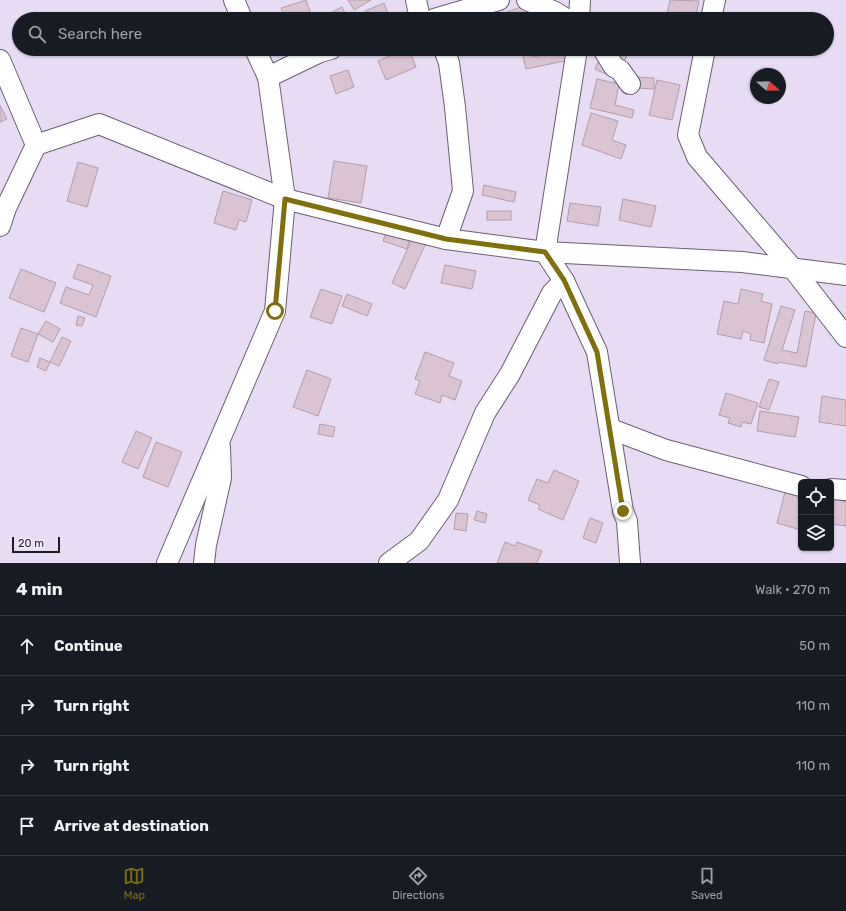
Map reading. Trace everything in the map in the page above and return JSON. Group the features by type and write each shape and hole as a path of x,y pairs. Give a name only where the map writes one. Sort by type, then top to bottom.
{"street":[{"path":"234,0 239,12"},
{"path":"416,0 419,12"},
{"path":"458,12 499,0"},
{"path":"527,0 555,12"},
{"path":"579,12 580,0"},
{"path":"712,12 715,0"},
{"path":"167,563 275,311 285,199 268,77 258,56"},
{"path":"268,77 312,56"},
{"path":"446,56 449,63 455,106 463,191 446,239"},
{"path":"576,56 545,252 564,280 597,352 611,429 622,503 627,521 630,563"},
{"path":"607,56 614,67 620,70 630,84"},
{"path":"703,56 688,136 697,157 713,178 794,270 846,337"},
{"path":"0,60 36,144"},
{"path":"0,226 6,208 36,144 99,124 285,199 446,239 545,252 742,262 794,270 846,275"},
{"path":"389,563 419,541 448,500 485,413 510,374 552,293 564,280"},
{"path":"611,429 666,450 798,485"},
{"path":"204,563 206,545 221,478 220,440"},
{"path":"834,490 846,490"}],"building":[{"path":"306,0 310,12 282,12 281,8"},
{"path":"348,0 371,0 354,10"},
{"path":"670,0 699,1 697,12 667,12"},
{"path":"384,3 387,12 365,12"},
{"path":"532,3 535,12 507,12"},
{"path":"342,7 344,12 332,12"},
{"path":"390,56 412,56 416,67 386,80 378,61"},
{"path":"523,56 568,56 569,60 526,69"},
{"path":"600,56 627,56 620,70 610,76 595,69"},
{"path":"348,70 354,87 336,94 330,76"},
{"path":"637,77 654,78 654,89 636,88"},
{"path":"597,79 619,84 615,105 634,110 632,118 590,108"},
{"path":"657,80 680,85 672,120 649,115"},
{"path":"0,105 7,119 0,122"},
{"path":"591,113 618,121 612,140 626,145 621,159 582,145"},
{"path":"334,161 367,166 361,203 328,198"},
{"path":"78,162 98,168 87,207 67,201"},
{"path":"484,185 516,192 514,202 482,195"},
{"path":"223,191 252,200 246,222 239,220 236,230 214,223"},
{"path":"623,199 656,206 651,227 619,220"},
{"path":"570,203 601,207 598,226 567,221"},
{"path":"487,211 511,211 511,220 487,220"},
{"path":"388,227 411,234 407,249 383,241"},
{"path":"413,237 426,243 405,289 392,283"},
{"path":"78,264 111,276 96,317 60,303 66,287 89,295 93,285 73,278"},
{"path":"445,265 476,271 472,289 441,283"},
{"path":"21,269 56,283 44,312 9,298"},
{"path":"321,289 342,296 332,324 310,317"},
{"path":"741,289 763,294 761,301 772,304 764,343 750,340 751,334 743,331 741,339 717,334 724,301 738,304"},
{"path":"347,294 372,304 367,316 342,306"},
{"path":"781,306 795,310 782,350 797,353 805,311 816,313 806,367 778,362 778,364 764,360"},
{"path":"78,316 85,318 82,326 76,325"},
{"path":"46,321 60,329 53,342 38,334"},
{"path":"21,328 38,334 28,362 11,356"},
{"path":"62,337 71,341 59,366 50,362"},
{"path":"425,352 454,363 449,376 462,381 455,400 442,395 440,403 415,394 420,381 415,379"},
{"path":"40,358 50,362 46,371 37,367"},
{"path":"307,370 331,379 318,416 293,407"},
{"path":"769,379 779,382 769,410 759,407"},
{"path":"726,393 758,403 751,424 742,422 741,427 728,423 730,418 719,415"},
{"path":"822,396 846,400 846,426 819,422"},
{"path":"760,411 799,417 795,437 757,431"},
{"path":"320,424 335,427 333,437 318,434"},
{"path":"136,431 152,438 138,469 122,462"},
{"path":"156,442 182,452 168,487 143,477"},
{"path":"554,470 579,481 563,520 538,509 540,505 528,500 537,479 548,483"},
{"path":"787,484 798,488 798,529 777,523"},
{"path":"834,499 846,502 846,526 834,524"},
{"path":"477,511 487,514 485,523 474,520"},
{"path":"456,513 468,514 466,531 454,529"},
{"path":"590,518 603,523 596,543 583,538"},
{"path":"505,542 515,546 517,542 542,551 537,563 497,563"}],"route":[{"path":"275,311 285,199 446,239 545,252 564,280 597,352 611,429 623,511"}]}
